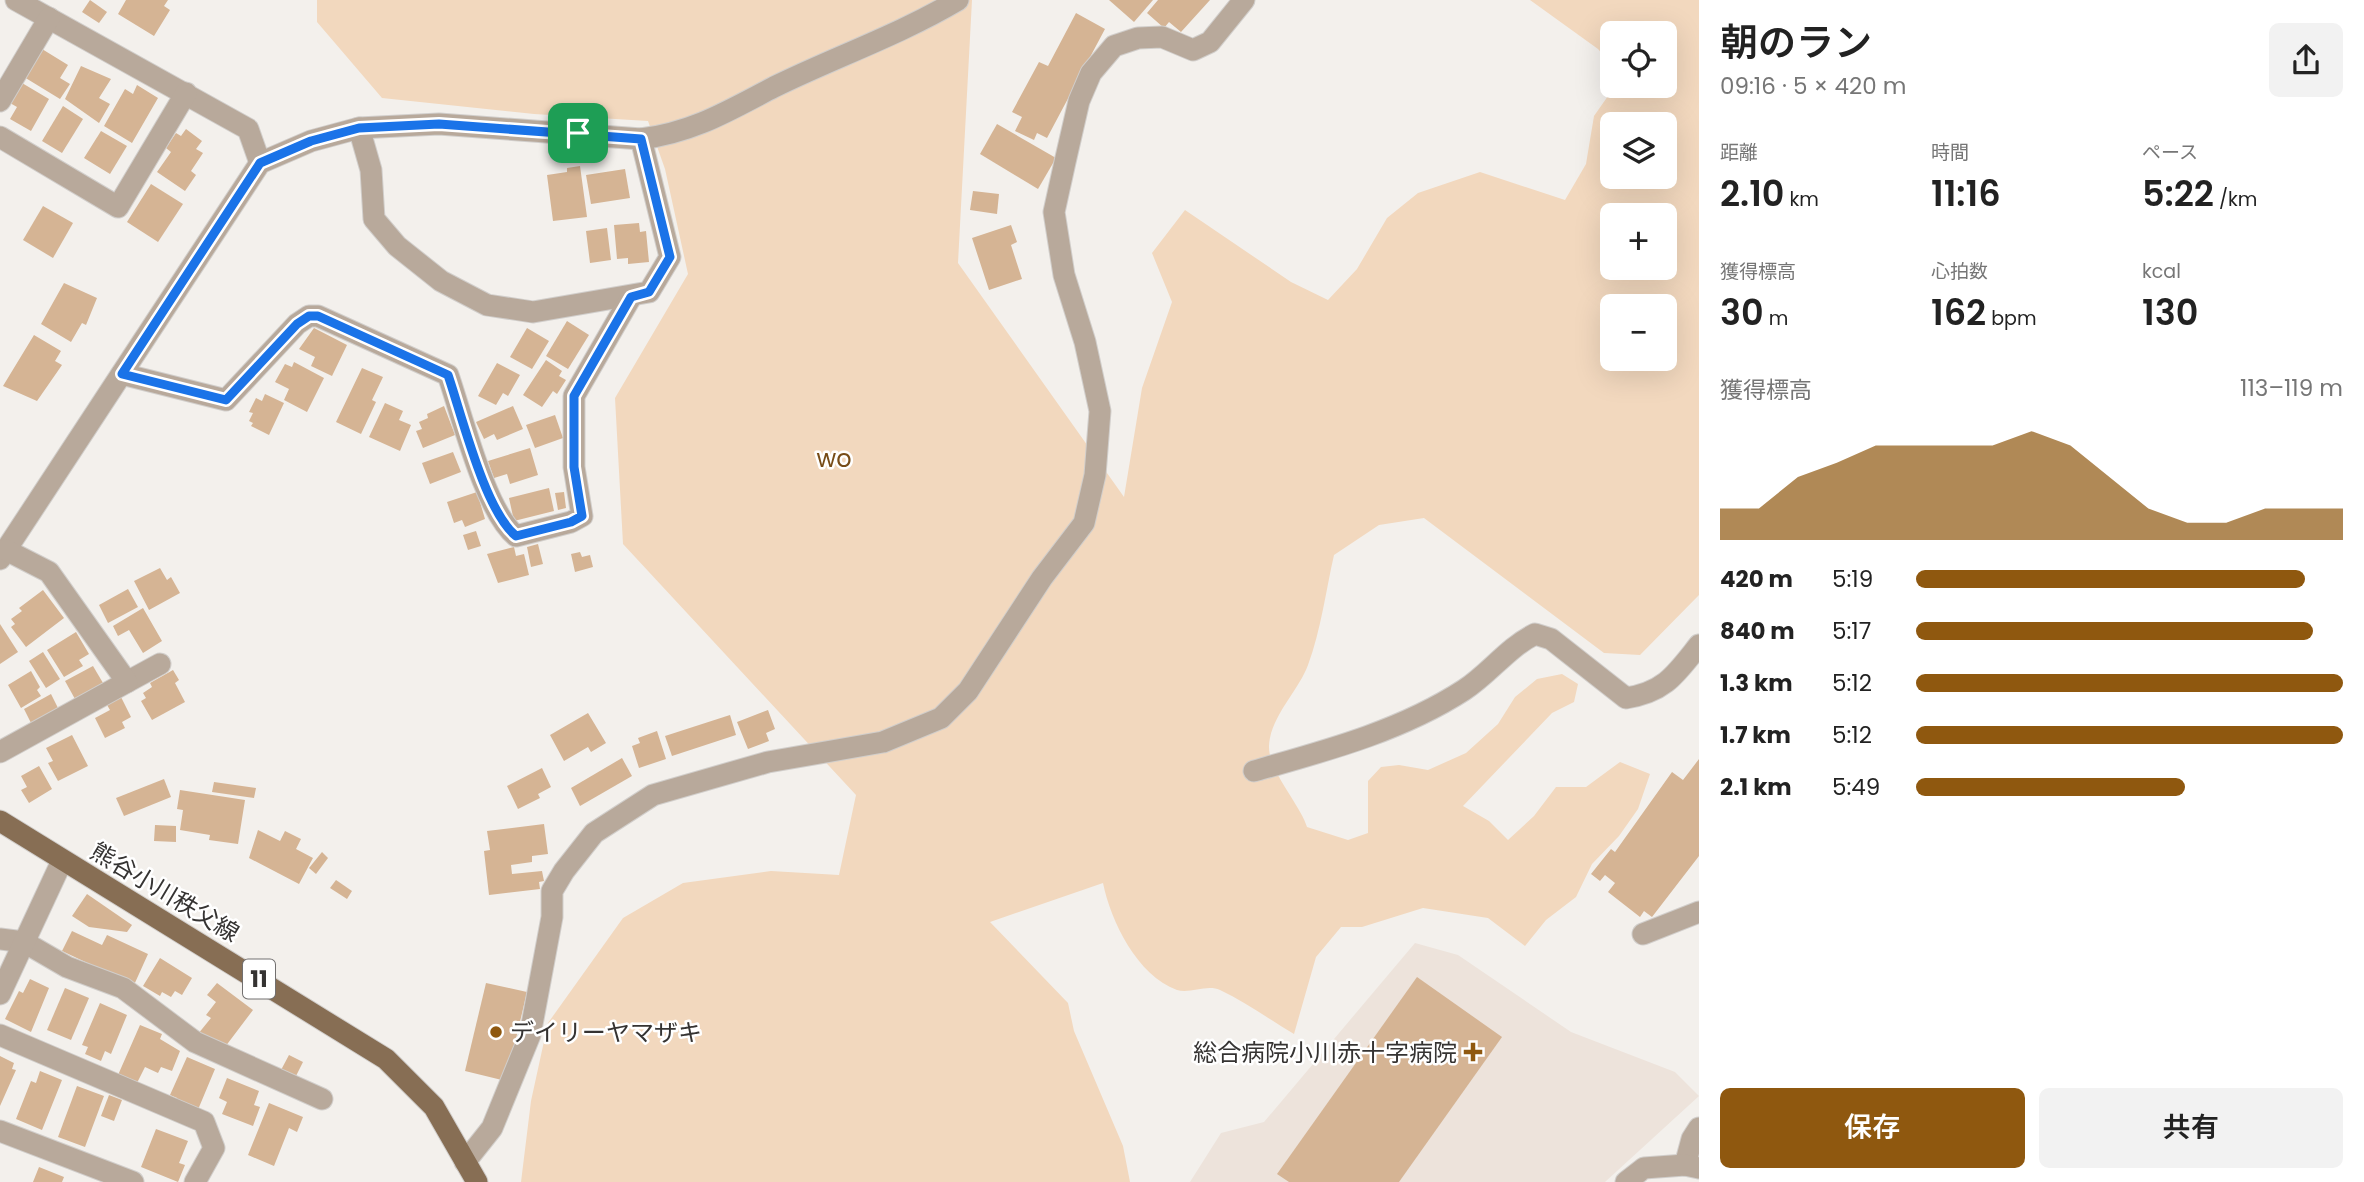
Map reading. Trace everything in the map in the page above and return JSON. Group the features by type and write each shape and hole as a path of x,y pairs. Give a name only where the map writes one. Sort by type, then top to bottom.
{"main road":[{"name":"熊谷小川秩父線","path":"0,821 386,1059 434,1107 477,1182"}],"street":[{"path":"16,0 248,129 260,163"},
{"path":"127,682 49,572 3,554 260,163 311,141 359,128 439,124 641,139 673,135 729,113 774,88 923,21 958,0"},
{"path":"465,1161 492,1128 530,1035 552,917 552,891 594,833 653,794 768,762 883,742 941,718 968,691 1042,578 1084,523 1095,475 1100,411 1085,342 1064,275 1054,212 1079,101 1091,73 1114,46 1138,38 1162,37 1193,50 1210,42 1244,0"},
{"path":"0,101 50,18"},
{"path":"0,137 118,207 187,93"},
{"path":"359,128 371,170 374,219 397,246 441,281 487,305 533,312 649,292 670,257 641,139"},
{"path":"122,374 226,400 297,324 309,316 318,316 448,375 490,497 505,527 516,536 571,522 582,516 574,467 574,396 631,297"},
{"path":"1254,771 1333,748 1406,720 1464,690 1520,641 1535,634 1551,639 1626,698 1648,695 1672,679 1699,645"},
{"path":"0,751 160,664"},
{"path":"0,994 62,861"},
{"path":"1643,934 1699,912"},
{"path":"0,939 24,943 67,967 123,988 215,1054 322,1099"},
{"path":"0,1035 204,1122 214,1148 195,1182"},
{"path":"1626,1182 1644,1168 1692,1166 1692,1139 1699,1128"},
{"path":"0,1130 133,1182"}],"shaded area":[{"name":"総合病院小川赤十字病院","path":"1415,943 1458,955 1571,1032 1675,1072 1699,1096 1605,1182 1190,1182 1221,1133 1264,1122"}],"green space":[{"name":"wo","path":"317,0 972,0 958,263 1124,497 1142,388 1172,302 1152,253 1185,210 1291,282 1328,300 1357,269 1387,218 1418,193 1480,172 1565,200 1586,164 1594,116 1607,98 1677,98 1677,21 1600,21 1600,51 1530,0 1699,0 1699,595 1640,655 1604,653 1424,518 1379,525 1334,555 1313,652 1304,674 1279,714 1269,746 1270,756 1279,777 1307,827 1348,840 1368,833 1368,781 1381,767 1399,765 1428,770 1466,753 1498,724 1515,697 1537,679 1562,674 1578,684 1574,702 1552,713 1463,806 1489,821 1508,840 1534,816 1556,787 1586,787 1620,762 1650,774 1638,809 1619,836 1592,864 1576,897 1546,920 1525,946 1488,918 1423,908 1362,927 1341,927 1316,957 1294,1034 1215,988 1187,991 1177,990 1163,983 1138,960 1119,930 1103,883 990,922 1068,1003 1074,1031 1123,1146 1130,1182 521,1182 531,1101 548,1023 623,918 683,883 771,871 839,875 856,795 623,544 615,398 688,274 665,169 648,121 534,114 382,98 317,22"}],"building":[{"path":"90,0 107,12 99,23 82,12"},
{"path":"126,0 168,0 164,6 170,10 154,36 118,14"},
{"path":"1109,0 1153,0 1134,22"},
{"path":"1158,0 1210,0 1181,32 1169,22 1164,28 1147,13"},
{"path":"1076,13 1105,29 1047,138 1037,133 1034,140 1015,131 1022,117 1012,112 1039,62 1048,66"},
{"path":"42,49 68,65 60,78 70,84 60,99 24,77"},
{"path":"81,66 111,79 99,98 110,104 99,123 65,99"},
{"path":"22,83 49,99 31,131 10,119 17,107 10,103"},
{"path":"137,85 158,98 132,143 104,126 125,89 133,94"},
{"path":"63,106 83,119 62,153 42,141"},
{"path":"997,124 1056,158 1038,189 980,154"},
{"path":"186,129 202,141 196,149 203,153 191,171 196,175 185,191 157,172 171,152 166,148 176,133 181,136"},
{"path":"101,131 127,146 110,174 84,158"},
{"path":"580,166 587,217 553,221 547,175 567,172 567,168"},
{"path":"625,169 630,198 591,204 586,175"},
{"path":"151,184 183,204 158,242 127,222"},
{"path":"973,191 999,194 997,214 970,210"},
{"path":"43,206 73,223 53,258 23,240"},
{"path":"639,223 640,232 646,231 649,262 628,264 628,258 617,259 614,225"},
{"path":"1011,225 1017,242 1011,245 1022,279 989,290 972,238"},
{"path":"607,228 611,260 590,263 586,231"},
{"path":"64,283 97,298 86,325 82,323 71,342 41,324"},
{"path":"567,321 589,335 568,369 546,356"},
{"path":"314,328 347,345 332,376 311,366 315,357 299,349"},
{"path":"527,328 549,341 532,369 510,357"},
{"path":"34,335 61,351 55,361 62,365 37,401 3,386"},
{"path":"546,360 562,371 559,376 566,380 557,394 553,391 542,407 523,395"},
{"path":"294,362 324,378 307,412 284,400 289,389 275,382 285,364 292,367"},
{"path":"497,363 520,375 508,396 503,393 496,405 478,396"},
{"path":"362,368 383,377 372,400 376,402 361,434 336,422"},
{"path":"265,394 284,403 269,435 251,426 253,423 249,421 253,413 249,412 256,398 262,401"},
{"path":"385,403 403,411 399,420 411,425 400,451 369,437"},
{"path":"444,406 455,435 423,448 416,431 422,429 419,422 428,418 427,414"},
{"path":"513,406 523,429 497,440 494,434 484,439 476,422"},
{"path":"555,415 563,438 535,448 526,425"},
{"path":"530,448 538,475 510,484 507,474 494,478 488,461"},
{"path":"453,452 461,472 430,484 422,463"},
{"path":"549,488 554,511 514,521 509,498"},
{"path":"477,492 485,519 465,527 462,520 454,523 447,502"},
{"path":"564,492 566,508 558,510 555,493"},
{"path":"476,531 481,546 468,550 463,535"},
{"path":"538,544 543,564 531,567 527,547"},
{"path":"514,547 516,556 524,554 529,575 498,583 487,554"},
{"path":"580,552 582,557 590,555 593,567 575,572 571,554"},
{"path":"160,568 167,580 171,577 180,593 149,610 134,581"},
{"path":"128,589 138,607 108,623 99,605"},
{"path":"43,590 64,618 26,647 11,627 15,624 11,619 22,611 19,608"},
{"path":"143,608 162,641 143,653 129,630 118,636 113,626"},
{"path":"0,624 18,652 0,664"},
{"path":"76,632 89,654 79,660 83,666 64,677 47,650"},
{"path":"43,652 60,679 46,688 29,661"},
{"path":"93,666 103,683 75,699 65,681"},
{"path":"173,670 179,680 175,683 185,702 152,720 141,701 146,698 143,693 152,687 150,683"},
{"path":"31,671 40,687 37,690 41,696 21,708 8,685"},
{"path":"51,694 58,708 31,723 24,709"},
{"path":"121,697 131,717 122,722 125,728 105,738 95,718 110,710 107,705"},
{"path":"768,710 775,729 766,733 769,741 748,749 737,722"},
{"path":"588,713 606,743 591,752 588,747 564,761 550,735"},
{"path":"730,715 736,735 672,756 665,736"},
{"path":"657,731 666,759 639,768 632,746 640,743 638,738"},
{"path":"72,735 88,766 58,781 48,763 53,761 46,748"},
{"path":"622,758 632,776 580,806 571,788"},
{"path":"1699,759 1699,856 1652,917 1644,911 1640,917 1608,892 1615,883 1605,875 1600,881 1591,874 1611,849 1615,852 1672,772 1683,780"},
{"path":"39,766 52,789 29,803 21,790 27,787 21,776"},
{"path":"542,768 551,787 538,794 540,798 518,809 507,786"},
{"path":"164,779 171,797 124,816 116,798"},
{"path":"214,782 256,788 254,798 212,792"},
{"path":"180,790 245,800 238,844 209,840 210,835 180,830 183,810 177,809"},
{"path":"544,824 548,854 532,856 532,862 511,865 512,874 542,871 544,881 539,882 540,889 489,895 484,851 490,850 487,831"},
{"path":"155,825 176,826 176,842 154,841"},
{"path":"258,830 280,841 285,831 301,839 296,849 313,858 299,884 249,858"},
{"path":"322,852 328,858 316,874 309,868"},
{"path":"336,880 352,891 347,899 330,888"},
{"path":"87,894 132,925 127,932 89,927 72,916"},
{"path":"72,931 102,945 107,935 148,954 134,985 62,951"},
{"path":"160,958 192,978 182,995 175,991 171,997 162,992 160,996 143,986"},
{"path":"1417,977 1502,1037 1399,1182 1289,1182 1277,1174"},
{"path":"30,979 49,988 31,1032 5,1019 19,991 23,993"},
{"path":"217,983 253,1010 222,1051 198,1034 211,1018 206,1015 216,1002 207,995"},
{"name":"デイリーヤマザキ","path":"486,983 527,992 506,1081 465,1071"},
{"path":"65,988 89,998 71,1040 47,1030"},
{"path":"100,1003 127,1015 111,1054 105,1051 101,1061 85,1054 88,1047 82,1045"},
{"path":"140,1025 162,1034 160,1039 180,1051 172,1071 161,1067 158,1073 145,1067 137,1083 118,1075"},
{"path":"289,1055 303,1062 295,1078 281,1070"},
{"path":"0,1056 14,1063 12,1069 16,1070 0,1106"},
{"path":"187,1057 215,1069 197,1112 175,1102 177,1098 170,1095"},
{"path":"40,1071 62,1080 42,1130 16,1119 31,1081 36,1083"},
{"path":"227,1078 259,1091 254,1105 260,1107 253,1126 222,1114 227,1102 219,1098"},
{"path":"77,1086 104,1096 85,1147 58,1137"},
{"path":"109,1095 122,1100 114,1121 101,1116"},
{"path":"269,1103 303,1117 297,1132 289,1128 274,1166 248,1155"},
{"path":"156,1129 188,1141 179,1163 185,1165 178,1182 141,1167"},
{"path":"39,1167 64,1177 62,1182 33,1182"}],"place":[{"name":"デイリーヤマザキ","path":"496,1032"},
{"name":"総合病院小川赤十字病院","path":"1473,1052"}],"route":[{"path":"439,124 578,133 641,139 670,257 649,292 631,297 574,396 574,467 582,516 571,522 516,536 505,527 490,497 448,375 318,316 309,316 297,324 226,400 122,374 260,163 311,141 359,128 439,124"}]}
